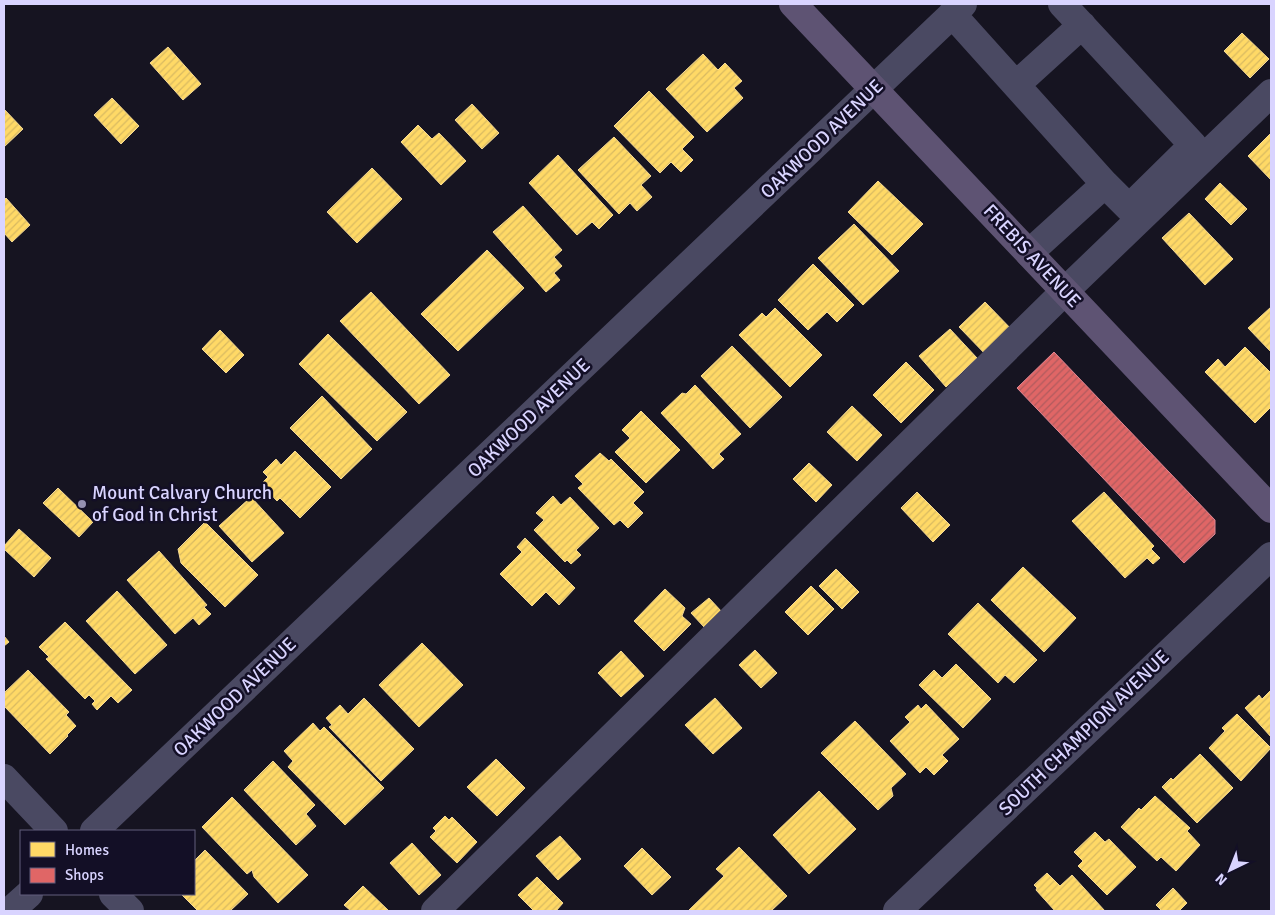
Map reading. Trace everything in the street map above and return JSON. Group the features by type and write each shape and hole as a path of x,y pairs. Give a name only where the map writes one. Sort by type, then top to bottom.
{"main road":[{"name":"FREBIS AVENUE","path":"793,4 1271,509"}],"street":[{"path":"957,9 1016,85 1129,208 1193,145 1062,4"},
{"name":"OAKWOOD AVENUE","path":"95,830 957,9"},
{"path":"1016,85 1082,25"},
{"path":"435,911 1065,291 1271,93"},
{"path":"1029,253 1106,184"},
{"name":"SOUTH CHAMPION AVENUE","path":"897,911 1271,556"},
{"path":"4,778 53,830"},
{"path":"10,911 27,895"},
{"path":"114,895 130,911"}],"building: Homes":[{"path":"1242,33 1269,59 1250,78 1224,51"},
{"path":"168,47 201,84 183,100 150,63"},
{"path":"703,54 718,70 725,63 742,81 734,88 743,98 707,132 666,89"},
{"path":"649,91 694,137 682,149 693,160 681,172 671,162 660,173 614,126"},
{"path":"112,98 139,126 121,144 94,115"},
{"path":"472,104 499,133 482,149 455,120"},
{"path":"4,109 23,129 4,147"},
{"path":"418,125 432,139 439,133 466,161 441,185 401,142"},
{"path":"1271,133 1271,180 1248,156"},
{"path":"614,137 651,176 641,185 652,197 637,211 630,203 619,214 578,170"},
{"path":"558,155 613,215 599,229 592,222 577,235 529,183"},
{"path":"372,168 402,199 357,243 327,212"},
{"path":"878,181 923,224 892,255 848,212"},
{"path":"1220,183 1247,209 1231,225 1205,199"},
{"path":"6,198 30,225 12,242 4,233 4,200"},
{"path":"523,206 562,250 554,257 562,266 554,273 560,280 546,292 493,232"},
{"path":"1189,213 1233,259 1205,285 1162,238"},
{"path":"854,224 899,271 863,305 818,258"},
{"path":"487,250 524,288 458,351 421,314"},
{"path":"813,264 854,305 837,322 827,312 808,330 778,300"},
{"path":"371,292 450,375 419,404 340,321"},
{"path":"985,302 1016,334 990,359 959,327"},
{"path":"1271,307 1271,352 1248,328"},
{"path":"775,308 822,355 790,387 739,335 762,313 766,317"},
{"path":"950,329 977,358 946,387 919,356"},
{"path":"220,330 244,355 226,373 202,349"},
{"path":"328,334 407,412 377,441 299,364"},
{"path":"732,346 782,397 750,428 701,376"},
{"path":"1245,347 1271,373 1271,407 1255,423 1205,372 1218,359 1225,367"},
{"path":"906,362 934,390 901,423 873,395"},
{"path":"695,385 741,434 719,454 724,459 713,469 661,413 682,393 686,394"},
{"path":"322,396 372,449 341,479 290,428"},
{"path":"852,406 882,435 857,461 827,432"},
{"path":"641,411 680,450 646,483 615,452 630,438 622,430"},
{"path":"295,451 331,487 300,518 280,498 277,501 261,484 268,477 263,472 276,459 281,465"},
{"path":"600,453 609,461 611,459 644,492 633,503 643,513 628,528 620,520 614,525 578,488 583,484 575,476"},
{"path":"809,463 832,485 816,502 793,479"},
{"path":"58,488 93,522 79,537 43,503"},
{"path":"917,492 950,525 933,542 901,508"},
{"path":"1104,492 1154,546 1151,549 1160,558 1153,564 1147,558 1125,578 1072,521"},
{"path":"553,496 561,505 570,497 599,528 576,550 581,555 571,564 567,560 565,562 534,530 544,520 536,513"},
{"path":"251,497 284,533 252,562 219,526"},
{"path":"205,522 258,575 225,607 181,563 178,549"},
{"path":"19,529 51,558 34,577 4,549 4,546"},
{"path":"525,538 575,588 559,605 546,592 532,606 500,574 522,552 517,547"},
{"path":"159,551 207,605 204,607 211,614 199,625 193,618 175,634 127,580"},
{"path":"1023,567 1076,618 1044,652 991,600"},
{"path":"836,569 859,592 842,609 819,586"},
{"path":"811,586 834,609 808,635 785,612"},
{"path":"665,589 685,608 682,616 691,624 664,651 634,621"},
{"path":"117,591 167,645 135,674 86,621"},
{"path":"709,598 722,612 704,627 691,613"},
{"path":"978,603 1037,660 1014,683 1005,675 998,683 948,634"},
{"path":"65,622 132,690 118,703 111,696 97,710 92,704 95,701 89,695 85,699 46,659 49,657 39,647"},
{"path":"4,636 9,642 4,646"},
{"path":"422,643 463,685 419,727 379,685"},
{"path":"755,650 777,673 761,688 739,665"},
{"path":"621,651 644,676 621,697 598,673"},
{"path":"956,664 991,699 963,728 919,685 934,670 942,678"},
{"path":"28,670 69,712 66,715 76,726 50,754 4,706 4,693"},
{"path":"1271,690 1271,737 1245,708 1259,695 1262,699"},
{"path":"364,698 414,749 381,781 329,727 332,725 326,718 340,705 348,714"},
{"path":"715,698 742,728 713,754 685,725"},
{"path":"926,704 959,739 942,755 948,761 934,775 926,767 920,773 890,741 910,722 905,717 918,705 921,709"},
{"path":"1237,714 1271,748 1241,781 1209,748 1225,731 1222,728"},
{"path":"855,721 906,774 891,788 893,796 878,810 821,753"},
{"path":"313,723 320,731 324,727 384,788 345,825 288,767 293,761 284,751"},
{"path":"1200,754 1233,788 1197,823 1162,787 1171,778 1173,780"},
{"path":"496,759 525,788 497,816 467,787"},
{"path":"273,761 315,805 306,814 316,826 296,845 244,790"},
{"path":"819,791 856,829 809,874 773,835"},
{"path":"1155,796 1190,828 1187,831 1200,845 1176,871 1161,857 1157,861 1121,827 1139,808 1141,810"},
{"path":"232,797 308,875 278,903 254,877 252,870 247,874 202,827"},
{"path":"445,816 449,820 452,817 477,842 457,863 430,837 436,831 433,828"},
{"path":"1095,832 1105,842 1109,839 1136,867 1107,895 1078,866 1083,861 1074,852"},
{"path":"560,836 581,859 558,880 536,856"},
{"path":"412,843 441,875 419,895 390,863"},
{"path":"739,847 787,896 771,911 688,911 724,876 716,869"},
{"path":"642,848 671,877 652,895 624,866"},
{"path":"205,850 248,894 230,911 198,911 182,895 195,895 195,860"},
{"path":"1047,873 1060,886 1072,875 1105,911 1055,911 1036,890 1037,888 1034,885"},
{"path":"537,877 563,903 556,911 534,911 518,895"},
{"path":"363,886 389,911 351,911 344,905"},
{"path":"1173,888 1187,903 1179,911 1162,911 1156,905"}],"building: Shops":[{"path":"1054,352 1215,520 1215,534 1184,563 1017,388"}],"place":[{"name":"Mount Calvary Church of God in Christ","path":"82,504"}]}
